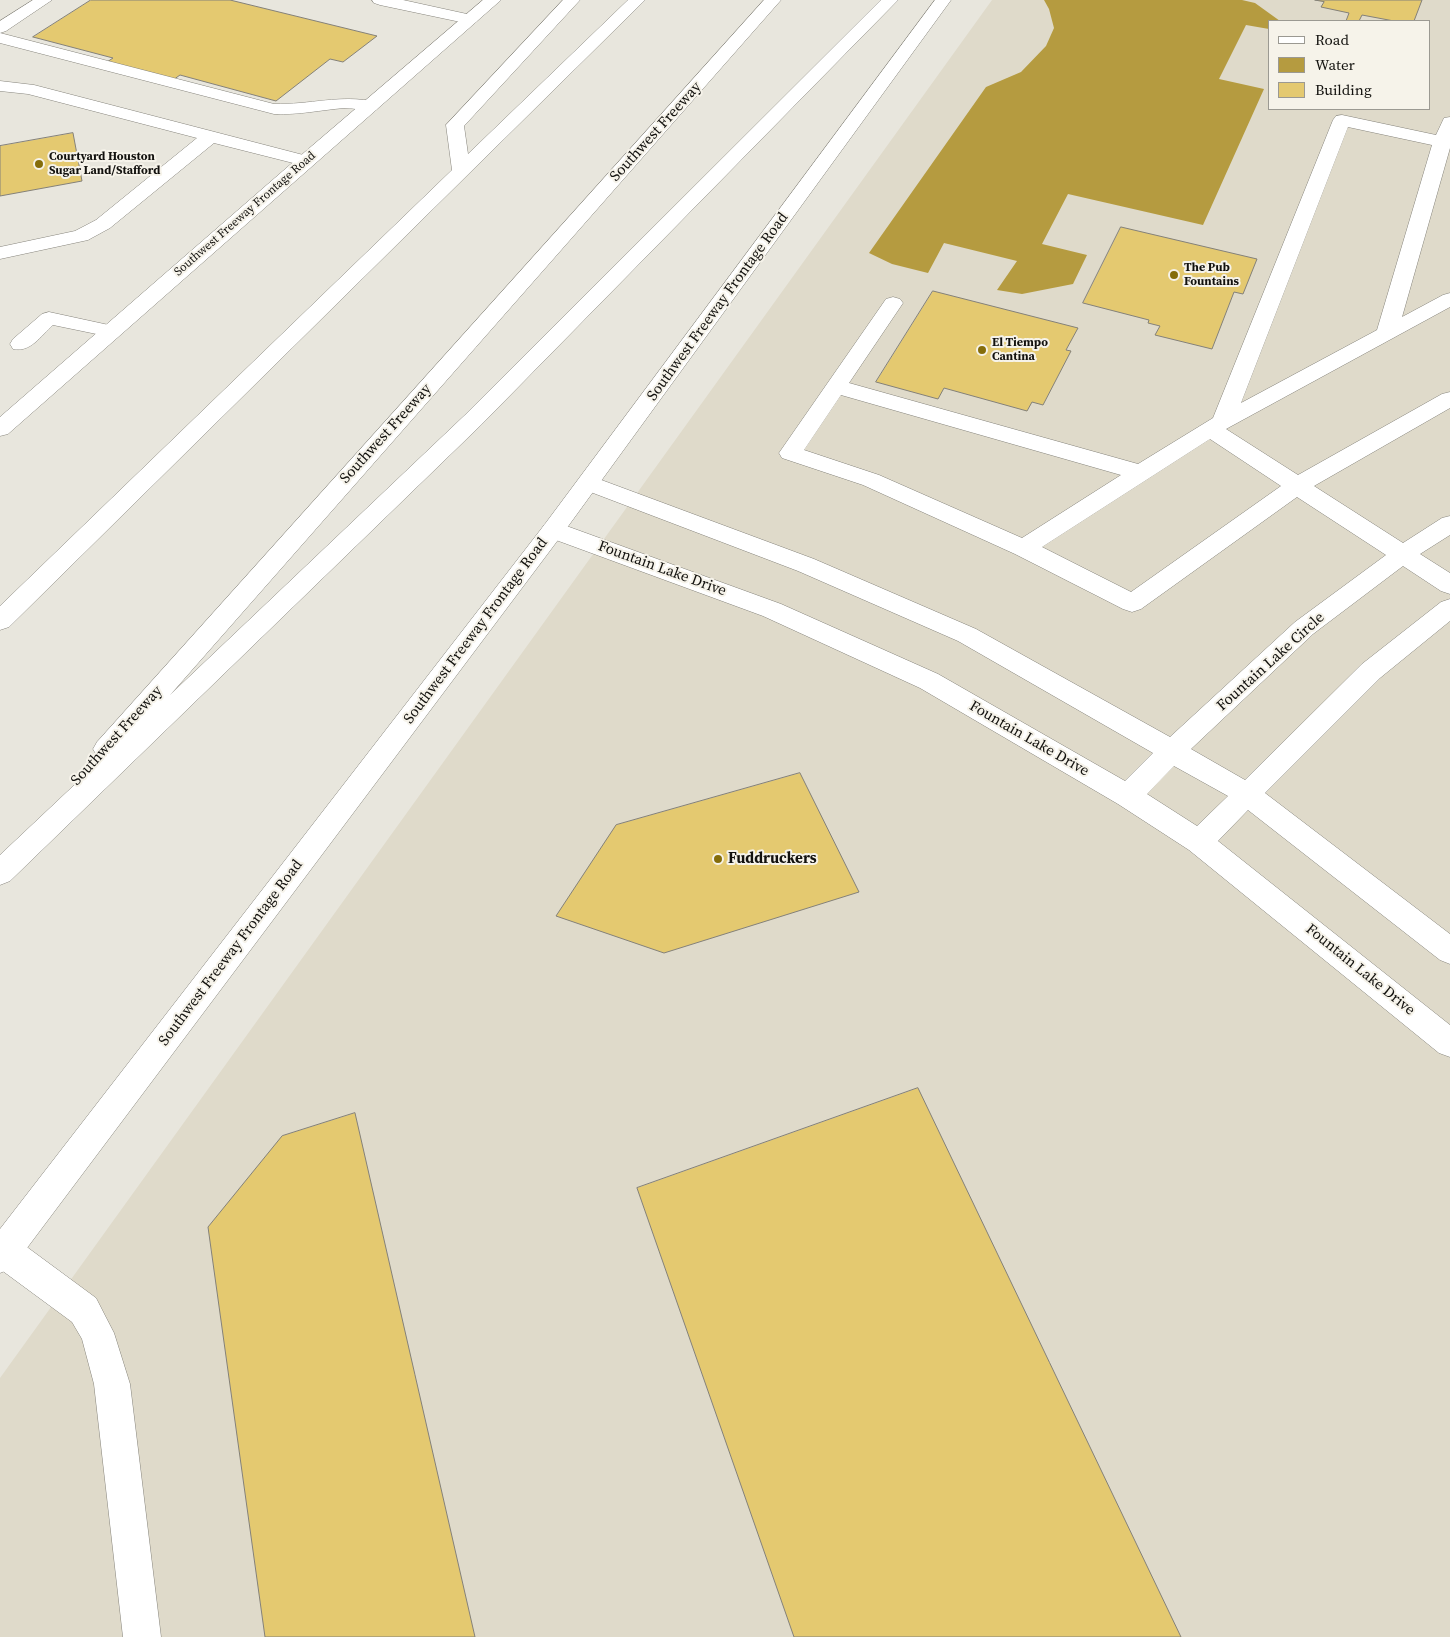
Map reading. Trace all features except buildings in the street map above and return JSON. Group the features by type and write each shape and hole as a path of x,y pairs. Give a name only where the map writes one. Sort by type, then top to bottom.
{"main road":[{"path":"0,28 44,0"},
{"path":"380,0 470,19"},
{"name":"Southwest Freeway Frontage Road","path":"0,429 305,161 493,0"},
{"path":"461,172 455,126 572,0"},
{"path":"0,621 637,0"},
{"name":"Southwest Freeway","path":"0,868 773,0"},
{"path":"0,873 473,420 890,0"},
{"name":"Southwest Freeway Frontage Road","path":"2,1254 554,530 944,0"},
{"path":"0,38 274,109 296,110 346,103 370,106"},
{"path":"0,86 28,89 305,161"},
{"path":"0,103 49,95"},
{"path":"1216,426 1342,120 1446,142"},
{"path":"1386,335 1446,142 1450,122"},
{"path":"0,252 81,236 103,224 210,137"},
{"path":"1023,548 1216,426 1450,299"},
{"path":"894,303 790,453 871,480 1023,548 1132,603 1298,485 1450,399"},
{"path":"20,344 49,318 112,331"},
{"path":"835,386 1140,473"},
{"path":"1216,426 1298,485 1450,585"},
{"path":"588,483 806,564 967,635 1170,752 1247,794 1450,951"},
{"name":"Fountain Lake Circle","path":"1128,796 1170,752 1304,628 1403,554 1450,524"},
{"name":"Fountain Lake Drive","path":"554,530 772,610 929,681 1128,796 1200,842 1450,1042"},
{"path":"1200,842 1371,671 1450,608"},
{"path":"2,1254 84,1310 97,1332 112,1384 142,1637"}],"shaded area":[{"path":"992,0 1450,0 1450,1637 0,1637 0,1378"}],"water":[{"path":"1044,0 1242,0 1255,3 1279,20 1268,20 1268,29 1246,25 1219,79 1264,89 1203,225 1068,194 1042,244 1087,255 1073,284 1022,294 997,290 1017,261 944,243 928,273 892,264 869,253 986,87 1021,72 1046,46 1054,28 1049,9"}],"place":[{"name":"Courtyard Houston Sugar Land/Stafford","path":"39,164"},
{"name":"The Pub Fountains","path":"1174,275"},
{"name":"El Tiempo Cantina","path":"982,350"},
{"name":"Fuddruckers","path":"718,859"}]}
